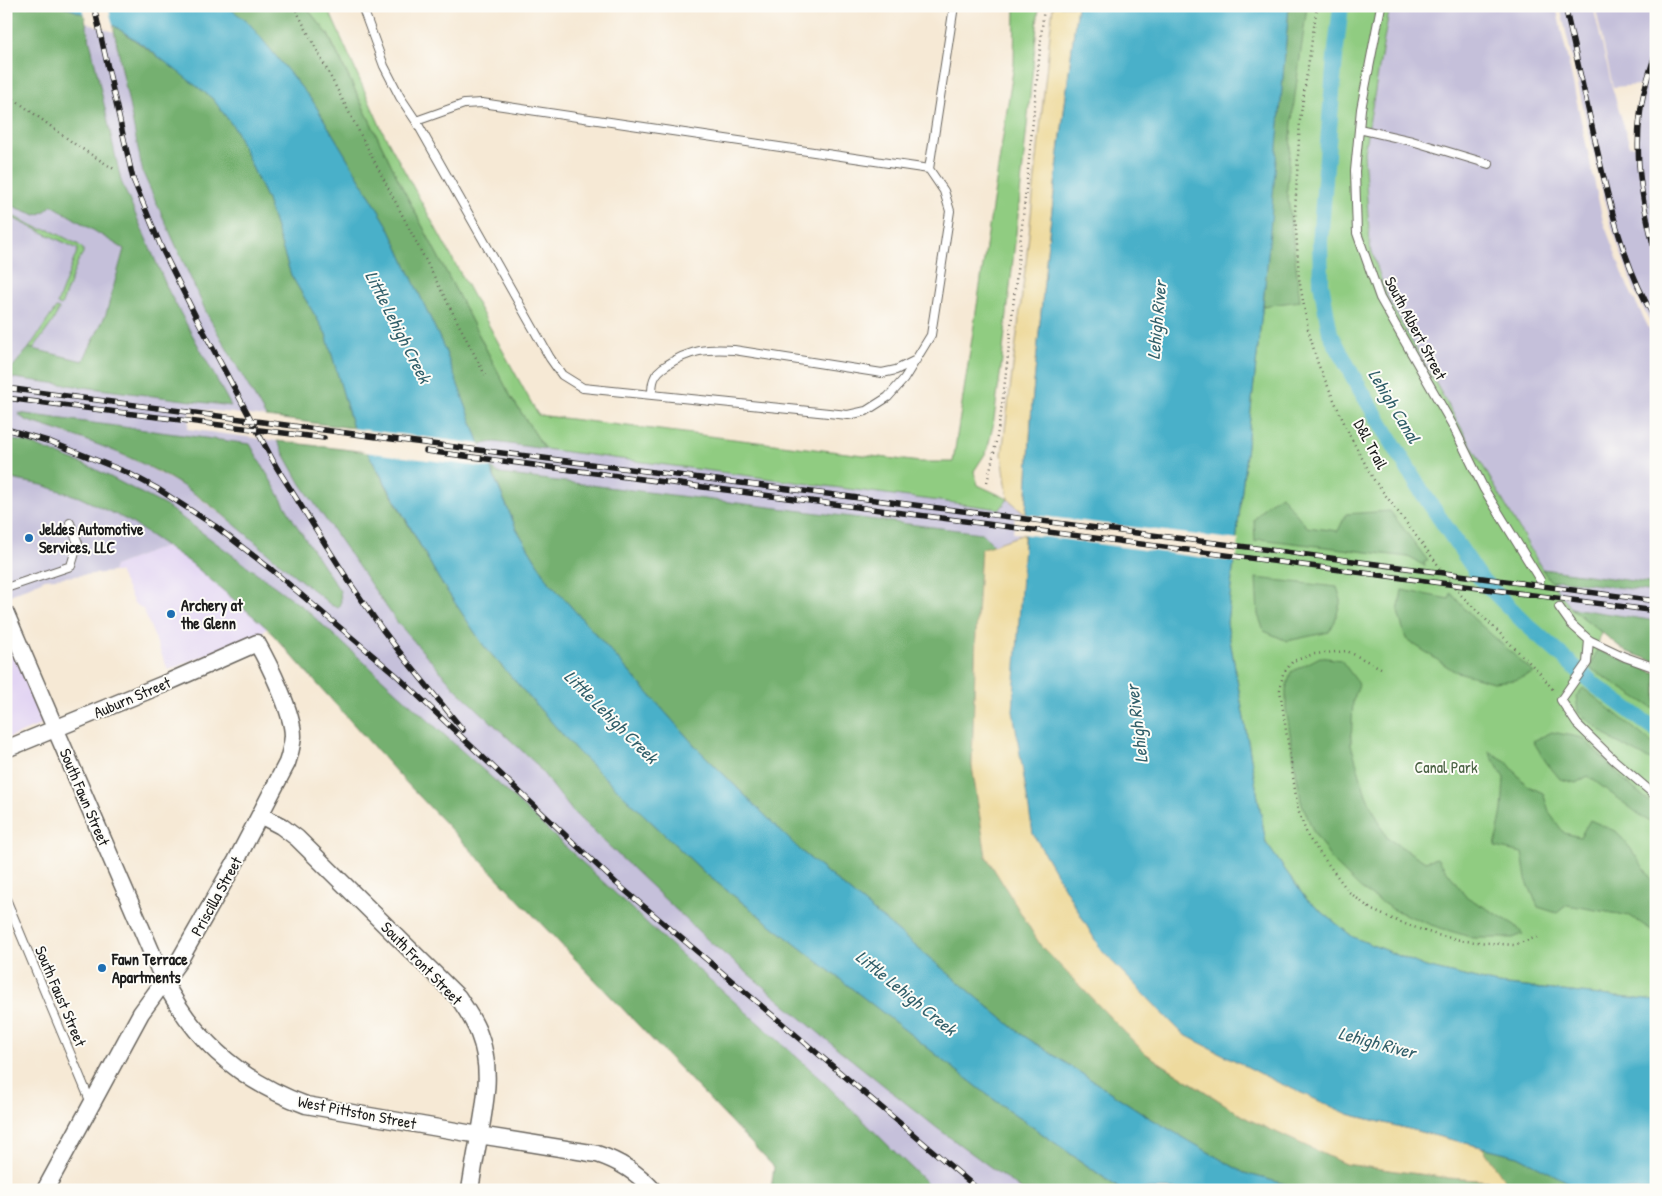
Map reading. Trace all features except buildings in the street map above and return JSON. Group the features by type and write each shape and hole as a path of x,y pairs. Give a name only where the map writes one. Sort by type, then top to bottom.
{"street":[{"name":"South Fawn Street","path":"6,614 164,981"},
{"name":"Auburn Street","path":"6,748 164,684 257,643"},
{"name":"Priscilla Street","path":"45,1190 140,1013 179,961 287,763 293,735 290,719 269,665 257,643"},
{"name":"South Front Street","path":"260,815 281,826 297,838 458,997 470,1014 479,1033 488,1078 470,1190"},
{"name":"West Pittston Street","path":"164,981 189,1022 210,1047 254,1082 283,1097 306,1105 597,1154 629,1168 652,1190"}],"lane":[{"path":"362,6 384,66 400,97 416,121 550,358 562,375 583,388 848,415 866,411 888,397 904,379 932,335 950,211 944,191 930,169 954,6"},
{"name":"South Albert Street","path":"1381,6 1361,109 1355,171 1357,233 1380,298 1453,426 1484,489 1540,580"},
{"path":"416,121 464,104 482,103 930,169"},
{"path":"1359,129 1412,140 1489,164"},
{"path":"652,395 654,378 661,369 679,358 697,351 714,348 882,373 896,370 917,359"},
{"path":"6,588 71,566 78,543 70,523"},
{"path":"1559,607 1571,624 1589,640 1625,657 1656,668"},
{"path":"1589,640 1587,663 1561,700 1577,724 1614,760 1656,796"},
{"name":"South Faust Street","path":"6,899 91,1103"}],"path":[{"path":"294,6 485,375"},
{"path":"987,482 997,443 1028,176 1044,6"},
{"name":"D&L Trail","path":"1317,6 1299,129 1295,212 1299,278 1308,329 1318,364 1350,436 1374,480 1460,594 1539,672 1561,700"},
{"path":"6,93 76,145 114,169"},
{"path":"1382,668 1347,651 1314,654 1293,661 1283,674 1280,690 1298,810 1308,837 1349,892 1372,910 1402,923 1465,941 1514,945 1540,936"}],"shaded area":[{"path":"1390,6 1556,6 1603,221 1628,287 1656,342 1656,584 1542,569 1388,300 1370,247 1364,152"},
{"path":"1560,6 1593,6 1612,87 1630,146 1635,146 1640,85 1613,87 1595,6 1656,6 1656,84 1653,84 1651,92 1656,95 1656,149 1651,206 1656,222 1656,333 1636,294 1609,219"},
{"path":"85,22 114,32 143,173 207,314 266,417 190,408 188,429 277,441 301,484 397,622 455,688 535,763 573,812 709,941 832,1044 937,1128 1022,1190 934,1190 808,1067 665,940 502,787 304,608 166,506 91,467 26,442 6,439 6,377 230,406 169,292 121,181","holes":["28,421 250,444 295,523 331,605 239,528 186,488 144,465 102,446"]},
{"path":"6,201 12,206 44,212 52,205 124,249 106,314 83,361 29,348 10,370 6,369"},
{"path":"495,442 1000,509 1008,499 1026,514 1015,513 1013,533 1024,534 995,546 982,533 500,474 491,468 480,444"},
{"path":"6,478 42,485 79,497 129,521 166,546 114,566 112,572 45,579 6,597"},
{"path":"166,546 191,563 267,628 261,633 168,670 143,609 134,603 119,572 112,572 114,566"},
{"path":"1559,580 1656,592 1656,621 1571,608 1551,582"},
{"path":"6,625 43,722 6,739"}],"green space":[{"path":"6,6 62,6 84,14 121,181 169,292 231,406 6,377 6,369 10,370 29,348 83,361 106,314 124,249 52,205 44,212 36,215 12,206 6,201"},
{"path":"227,6 305,6 327,33 400,183 511,397 545,449 495,442 480,444 445,350 388,226 314,103 249,24"},
{"path":"305,6 327,6 382,130 538,415 920,462 953,462 1014,64 1015,6 1039,6 1018,215 993,426 987,451 974,471 978,485 1008,499 1000,509 545,449 511,397 400,183 328,34"},
{"name":"Canal Park","path":"1289,6 1390,6 1364,152 1370,246 1388,300 1542,569 1571,608 1601,632 1597,650 1656,673 1656,1001 1497,984 1426,967 1353,937 1306,899 1266,843 1227,623 1267,267"},
{"path":"1289,6 1307,6 1293,110 1287,189 1300,301 1263,306"},
{"path":"113,25 173,67 213,99 235,129 267,200 291,275 326,334 353,428 266,417 207,314 143,173"},
{"path":"1656,149 1656,222 1651,206"},
{"path":"6,213 40,229 50,230 83,249 61,306 57,304 78,249 6,215"},
{"path":"56,308 59,309 52,323 33,349 29,348"},
{"path":"18,413 250,444 295,523 340,591 341,601 338,608 331,605 223,515 168,477 90,441 28,421"},
{"path":"6,439 26,442 91,467 166,506 304,608 502,787 665,940 808,1067 934,1190 771,1190 774,1167 400,776 267,628 191,563 129,521 79,497 42,485 6,478"},
{"path":"277,441 367,452 439,579 484,646 578,752 706,874 989,1096 1121,1190 1022,1190 937,1128 832,1044 709,941 573,812 535,763 455,688 397,622 301,484"},
{"path":"491,468 500,474 982,533 995,546 981,550 972,766 986,856 1042,946 1146,1054 1248,1119 1345,1164 1449,1178 1505,1182 1482,1147 1518,1156 1569,1182 1543,1190 1307,1190 1244,1173 1150,1118 1021,1034 801,851 697,748 549,582 516,528"},
{"path":"1281,495 1307,527 1338,531 1346,514 1390,511 1428,561 1424,562 1425,566 1408,557 1260,539 1255,542 1254,520 1265,506"},
{"path":"1542,569 1656,584 1656,592 1560,580 1551,582"},
{"path":"1256,578 1337,587 1341,600 1335,621 1329,632 1287,641 1264,631 1258,615"},
{"path":"1402,590 1449,599 1451,593 1472,617 1534,673 1515,680 1493,682 1454,671 1406,639 1398,612"},
{"path":"1571,608 1656,621 1656,662 1625,651"},
{"path":"1597,650 1656,673 1656,710 1590,668"},
{"path":"1320,657 1341,660 1359,684 1353,701 1351,744 1366,795 1387,838 1424,861 1437,858 1467,897 1515,925 1523,934 1513,938 1473,938 1431,925 1392,909 1361,889 1333,862 1313,831 1301,801 1286,709 1286,689 1291,672"},
{"path":"1583,688 1656,746 1656,763 1614,741 1578,712 1576,696"},
{"path":"1552,732 1583,738 1627,783 1656,807 1656,827 1588,776 1576,783 1560,779 1546,762 1533,741"},
{"path":"1488,751 1506,761 1526,785 1543,793 1550,814 1564,833 1580,837 1590,820 1617,832 1656,886 1656,933 1630,916 1567,905 1557,913 1538,907 1526,879 1522,853 1495,847 1502,810 1504,778"}],"sand":[{"path":"1053,6 1077,6 1048,242 1032,403 1026,514 1008,499 1002,454 1026,263"},
{"path":"1024,534 1024,556 1348,1114 1482,1147 1506,1182 1449,1178 1345,1164 1248,1119 1145,1053 1041,946 986,856 972,766 981,549"}],"water":[{"name":"Little Lehigh Creek","path":"62,6 227,6 249,23 314,103 388,226 445,350 480,444 516,528 549,582 697,748 801,851 1021,1034 1150,1118 1244,1173 1307,1190 1120,1189 989,1096 706,874 578,752 484,646 439,579 353,428 326,334 291,275 267,200 235,129 213,99 146,47 113,25"},
{"name":"Lehigh River","path":"1077,6 1289,6 1267,267 1227,623 1266,843 1306,899 1353,937 1426,967 1497,984 1656,1001 1656,1190 1543,1190 1568,1182 1518,1156 1348,1114 1277,1082 1183,1034 1101,950 1033,834 1013,711 1032,403 1048,242"}],"pier":[{"path":"82,6 108,6 114,29 84,16"},
{"path":"350,428 480,444 491,468 364,452"},
{"path":"1024,514 1239,540 1236,562 1022,534"}],"waterway":[{"name":"Lehigh Canal","path":"1341,6 1320,241 1321,283 1330,333 1357,384 1422,492 1481,579 1527,625 1596,686 1656,730"}],"railway":[{"path":"94,6 133,179 162,249 196,317 277,468 350,583 405,659 463,730"},
{"path":"1565,6 1600,163 1618,233 1644,299 1656,320"},
{"path":"1656,52 1642,100 1638,134 1641,186 1656,256"},
{"path":"6,388 1656,601"},
{"path":"6,398 324,438"},
{"path":"6,429 51,442 126,472 158,489 215,526 272,570 396,675 615,882 979,1190"},
{"path":"426,451 1656,611"}],"place":[{"name":"Jeldes Automotive Services, LLC","path":"29,538"},
{"name":"Archery at the Glenn","path":"171,614"},
{"name":"Fawn Terrace Apartments","path":"102,968"}]}
